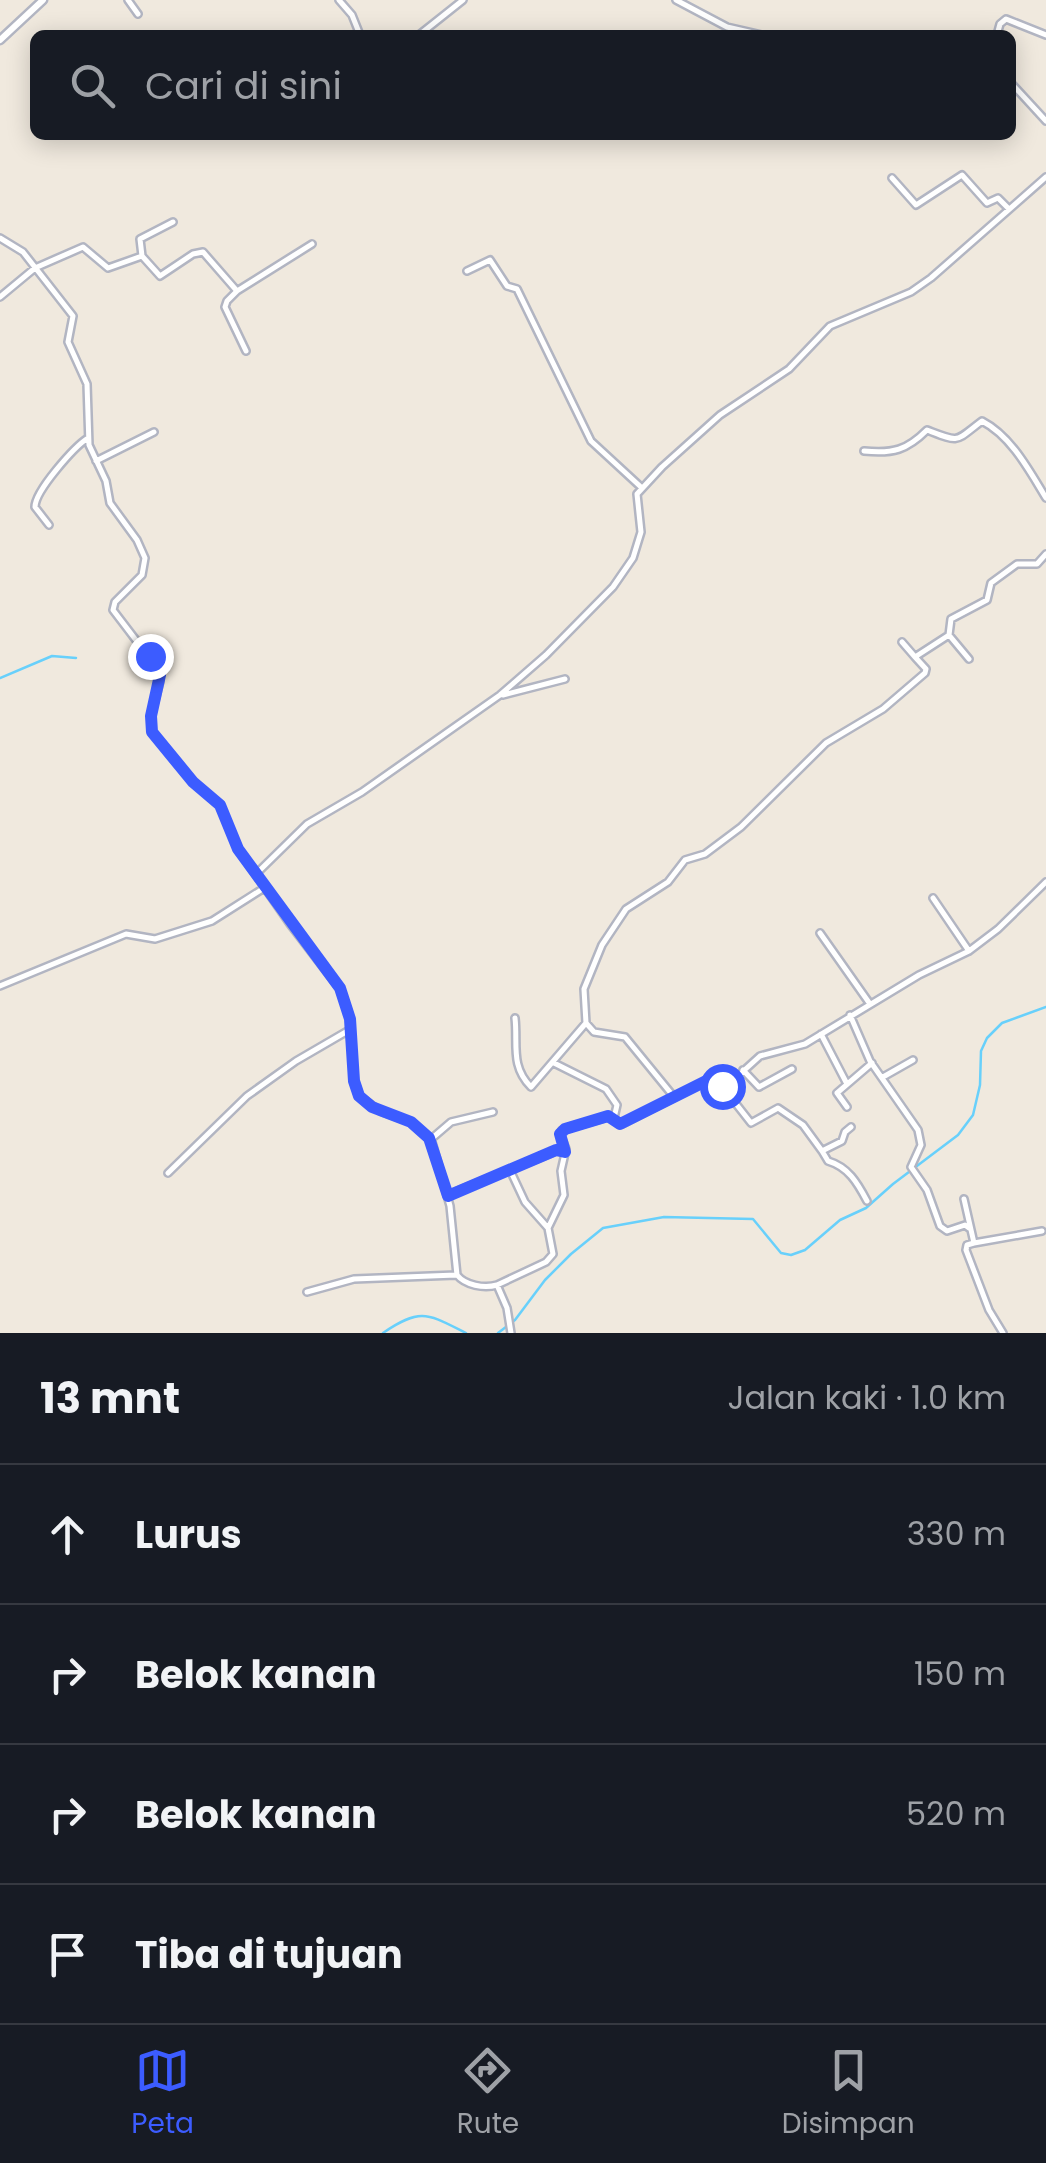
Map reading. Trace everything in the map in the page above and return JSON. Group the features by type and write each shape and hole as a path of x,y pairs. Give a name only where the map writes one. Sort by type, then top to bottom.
{"street":[{"path":"0,40 43,0"},
{"path":"128,0 138,14"},
{"path":"339,0 352,14 358,30"},
{"path":"425,30 462,0"},
{"path":"676,0 743,30"},
{"path":"998,30 1000,22 1008,19 1046,35"},
{"path":"1016,88 1046,121"},
{"path":"892,178 916,205 962,175 987,203 998,198 1009,209"},
{"path":"256,874 307,824 362,792 500,695 546,656 627,568 640,542 642,520 637,496 642,488 720,415 789,369 826,330 917,289 1046,176"},
{"path":"173,222 140,239 142,256 162,276 202,252 238,292"},
{"path":"0,238 24,252 73,316 68,342 87,384 88,438 106,480 110,503 145,558 142,575 115,602 113,610 158,669 160,680 151,716 152,732 193,782 220,805 229,832 264,888 340,988 351,1029 354,1081 359,1096 372,1107 411,1122 430,1140 448,1196 457,1275 462,1281 478,1286 497,1285 552,1258 554,1250 548,1228 525,1202 510,1170"},
{"path":"246,351 226,302 312,244"},
{"path":"0,297 36,268 83,246 108,268 142,256"},
{"path":"467,271 490,260 507,286 516,289 591,441 642,488"},
{"path":"864,451 906,449 927,430 947,439 962,438 982,421 997,430 1023,460 1046,498"},
{"path":"96,461 154,432"},
{"path":"49,525 35,507 36,497 66,462 72,448 88,438"},
{"path":"914,657 948,635 950,621 987,600 991,584 1016,564 1038,563 1046,554"},
{"path":"948,635 969,659"},
{"path":"674,1097 630,1040 622,1035 594,1032 586,1023 584,989 602,945 626,909 668,882 686,860 705,854 741,828 826,743 883,709 925,672 926,668 902,642"},
{"path":"500,695 565,679"},
{"path":"722,1086 769,1051 791,1050 918,974 969,951 1046,882"},
{"path":"0,986 126,934 156,939 212,921 264,888"},
{"path":"932,898 969,951"},
{"path":"820,933 870,1004"},
{"path":"850,1016 872,1064 918,1130 921,1145 911,1167 926,1190 940,1226 947,1231 965,1225 970,1228"},
{"path":"515,1018 513,1048 527,1086 536,1085 586,1023"},
{"path":"168,1172 247,1096 351,1029"},
{"path":"821,1034 847,1084"},
{"path":"883,1078 913,1060"},
{"path":"554,1063 612,1094 617,1105 614,1119"},
{"path":"847,1107 836,1094 872,1064"},
{"path":"743,1070 759,1087 792,1069"},
{"path":"548,1228 564,1198 562,1130 604,1117 622,1124 708,1080 722,1086 751,1123 778,1108 803,1125 828,1161 851,1174 867,1200"},
{"path":"430,1140 451,1122 493,1112"},
{"path":"822,1150 842,1141 851,1127"},
{"path":"448,1196 556,1150 565,1152"},
{"path":"964,1199 974,1244"},
{"path":"1003,1333 989,1310 967,1246 1042,1231"},
{"path":"307,1292 354,1279 457,1275"},
{"path":"497,1285 508,1308 511,1333"}],"waterway":[{"path":"0,678 52,656 76,658"},
{"path":"498,1333 515,1320 545,1280 603,1228 664,1217 753,1219 781,1253 791,1255 805,1250 840,1220 866,1208 958,1135 973,1115 980,1085 981,1051 987,1038 1002,1023 1046,1007"},
{"path":"383,1333 407,1319 424,1316 466,1333"}],"route":[{"path":"150,656 160,675 151,716 152,732 193,782 223,809 238,849 340,988 350,1019 354,1081 359,1096 386,1114 411,1122 429,1138 448,1196 556,1150 565,1152 560,1132 565,1129 608,1116 620,1124 708,1080 722,1086"}]}
